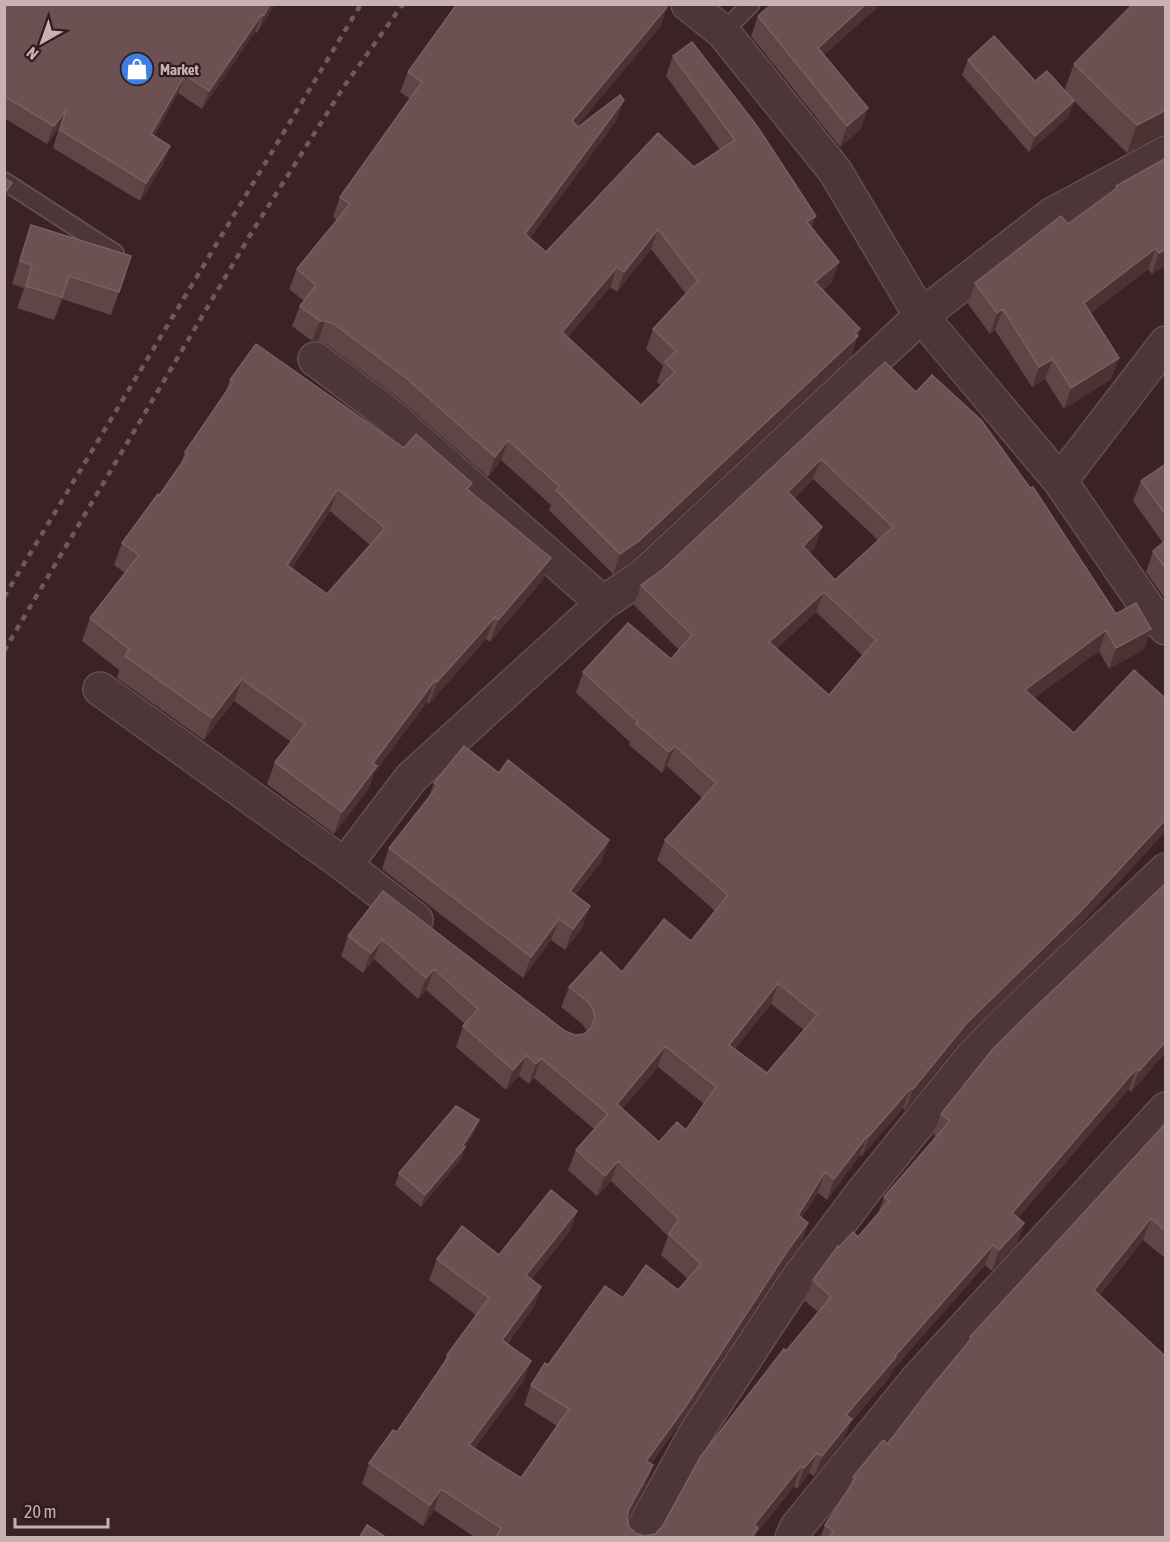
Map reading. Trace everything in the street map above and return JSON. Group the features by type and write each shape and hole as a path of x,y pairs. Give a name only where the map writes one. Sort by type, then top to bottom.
{"street":[{"path":"688,4 723,32 835,171 921,316 1060,481 1149,610 1166,628"},
{"path":"345,864 411,778 603,603 643,576 921,316 1053,214 1166,153"},
{"path":"1060,481 1166,343"},
{"path":"315,359 387,412 603,603"},
{"path":"100,689 345,864 438,936"},
{"path":"638,1538 697,1431 796,1281 863,1192 971,1058 1166,870"},
{"path":"792,1538 797,1527 915,1382 1166,1109"}],"lane":[{"path":"723,32 751,4"},
{"path":"4,181 115,252"}],"building":[{"name":"Market","path":"4,4 270,4 209,91 185,75 151,134 170,146 146,183 60,130 66,110 54,126 4,96"},
{"path":"457,4 665,4 667,7 572,121 578,127 620,95 624,100 525,234 546,252 658,133 694,167 735,140 673,56 692,42 757,126 816,216 807,222 839,262 815,282 860,329 855,333 858,336 639,541 620,554 556,490 560,487 508,440 495,457 406,378 334,324 320,321 300,306 316,285 297,269 350,204 340,197 422,82 408,72","holes":["658,229 698,281 653,329 676,351 665,362 675,372 641,405 562,332 617,267 624,272"]},
{"path":"772,4 866,4 818,48 868,108 847,126 758,16"},
{"path":"1133,4 1166,4 1166,110 1137,125 1074,64"},
{"path":"994,36 1035,81 1047,71 1074,101 1035,136 968,60"},
{"path":"1166,158 1166,249 1159,253 1156,248 1084,303 1119,358 1071,388 1053,359 1039,367 1003,309 997,313 975,283 1061,216 1068,224 1117,188 1116,186"},
{"path":"4,178 12,183 4,194"},
{"path":"31,225 131,256 119,292 69,276 62,297 26,286 32,265 20,261"},
{"path":"256,344 404,448 416,434 472,483 467,489 551,558 498,620 495,617 437,682 435,680 373,763 377,766 342,812 275,762 305,724 242,679 212,718 125,656 129,649 90,618 139,555 122,543 188,454 185,452 233,382 230,380","holes":["338,489 385,528 327,594 287,565"]},
{"path":"885,362 916,392 932,375 981,420 1030,488 1033,487 1116,614 1136,603 1151,629 1116,648 1106,630 1025,690 1074,733 1134,670 1166,699 1166,819 1079,913 965,1025 913,1089 911,1088 868,1135 834,1179 825,1172 798,1215 808,1223 686,1406 646,1461 653,1465 629,1509 627,1517 629,1527 637,1534 645,1536 655,1534 662,1527 701,1456 784,1349 786,1351 831,1297 813,1280 838,1246 853,1232 858,1237 889,1201 884,1197 950,1121 941,1114 992,1050 1166,883 1166,1041 1139,1071 1136,1069 1012,1213 1024,1223 999,1250 993,1245 895,1356 846,1415 852,1419 822,1456 817,1453 804,1468 801,1466 754,1525 758,1528 751,1538 496,1538 501,1528 441,1489 430,1505 369,1463 393,1430 397,1432 449,1356 447,1355 489,1298 437,1259 462,1226 499,1255 551,1190 577,1211 526,1275 541,1287 502,1340 531,1361 469,1445 521,1478 569,1409 531,1385 545,1363 548,1365 605,1286 623,1298 646,1265 678,1290 701,1264 669,1234 679,1219 618,1161 605,1176 576,1150 608,1114 541,1058 536,1064 526,1055 513,1070 463,1026 478,1009 434,969 426,978 382,939 371,953 348,936 383,891 565,1031 575,1035 584,1034 591,1028 595,1018 588,1002 569,987 601,952 622,972 664,919 691,941 728,895 665,840 716,783 675,746 669,752 636,724 638,722 583,672 628,623 671,659 692,635 641,585 663,569","holes":["821,459 893,527 835,580 803,546 822,527 788,492","824,592 876,640 829,695 769,642","778,983 817,1015 767,1073 729,1045","665,1046 716,1087 686,1130 677,1122 659,1142 617,1104"]},
{"path":"1166,464 1166,515 1141,481"},
{"path":"1166,540 1166,569 1153,551"},
{"path":"464,746 499,773 508,760 609,840 570,891 590,906 573,929 559,919 531,957 389,848 438,786 434,783"},
{"path":"456,1106 479,1120 463,1145 465,1147 425,1195 399,1173"},
{"path":"1166,1123 1166,1231 1151,1218 1094,1290 1166,1355 1166,1538 829,1538 833,1531 825,1525 855,1479 853,1477 883,1440 888,1444 971,1339 970,1337"},
{"path":"367,1525 387,1538 359,1538"}],"railway":[{"path":"4,597 361,4"},
{"path":"4,651 252,232 345,85 403,4"}],"place":[{"name":"Market","path":"137,69"}]}
